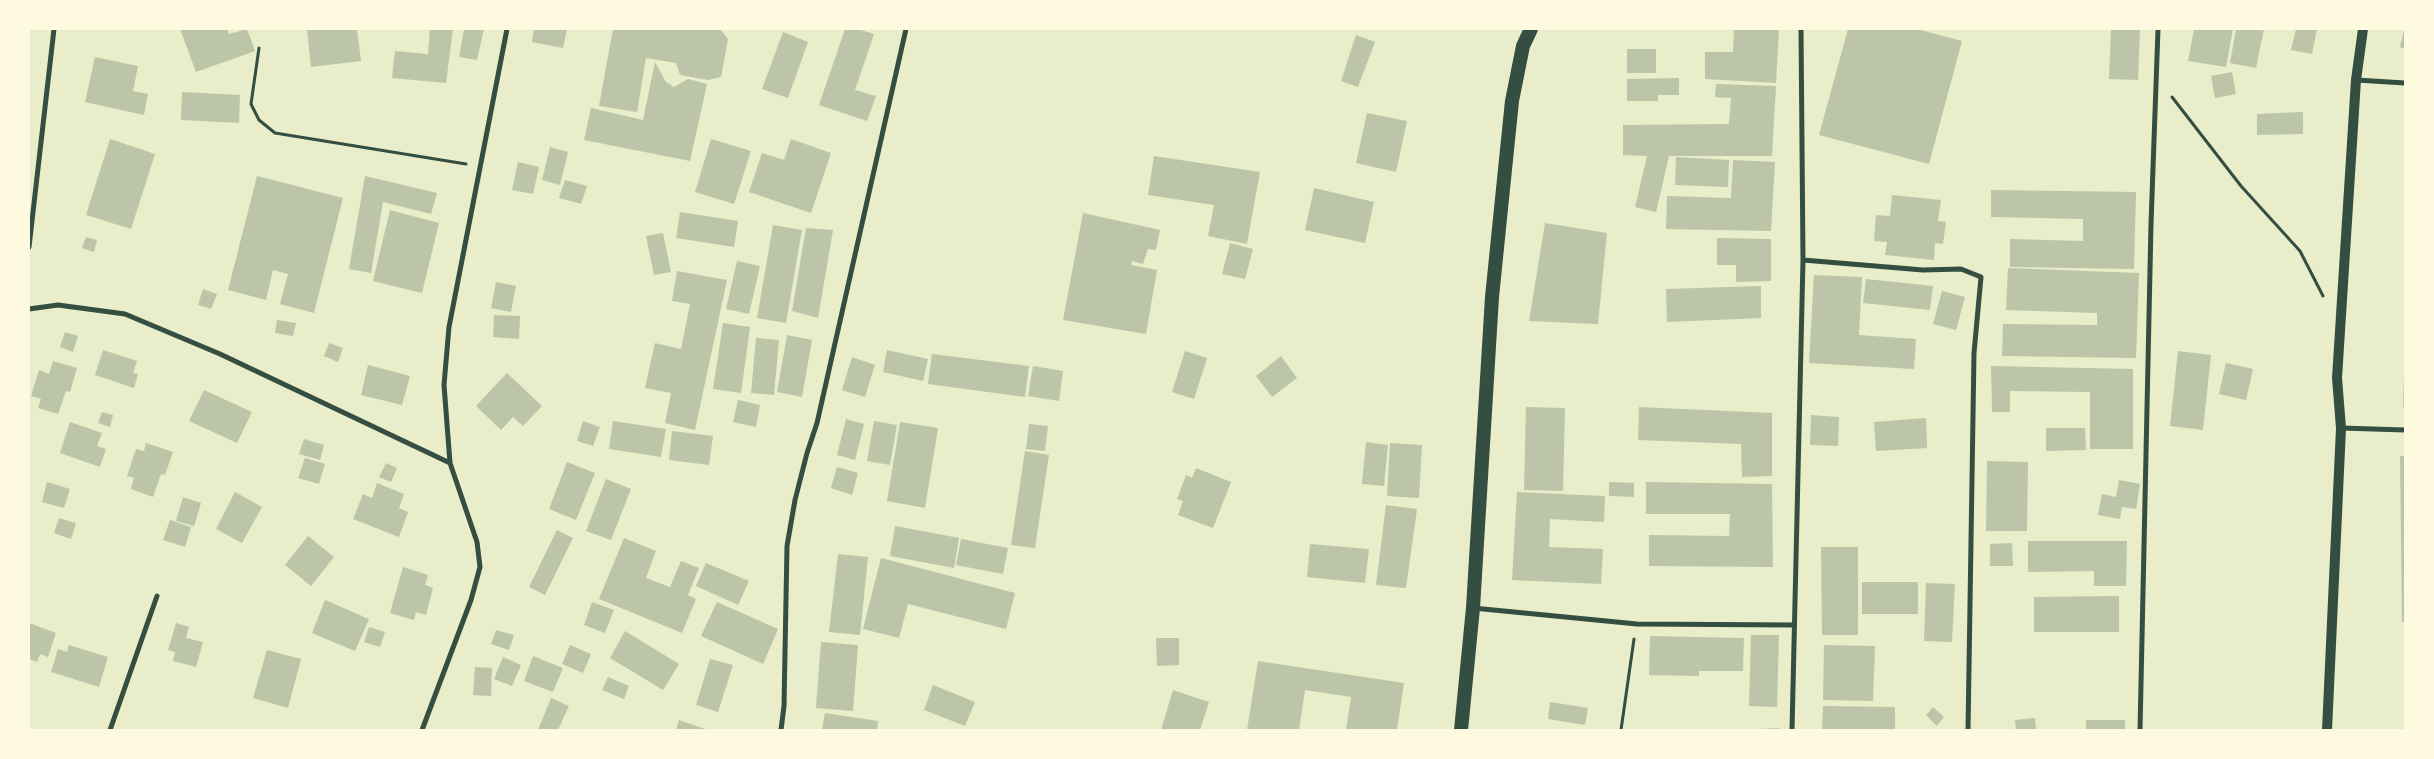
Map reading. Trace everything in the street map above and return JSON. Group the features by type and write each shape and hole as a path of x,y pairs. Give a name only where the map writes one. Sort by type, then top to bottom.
{"highway":[{"path":"1461,730 1473,608 1492,297 1512,101 1523,46 1531,29"}],"main road":[{"path":"2327,730 2341,428 2337,378 2356,80 2363,29"}],"street":[{"path":"29,247 54,29"},
{"path":"422,730 471,600 480,567 477,542 450,464 444,385 449,327 507,29"},
{"path":"780,730 784,706 787,546 790,528 807,453 817,423 906,29"},
{"path":"1792,730 1803,260 1801,29"},
{"path":"2140,730 2155,76 2158,29"},
{"path":"2356,80 2405,83"},
{"path":"1803,260 1923,270 1961,269 1981,277 1974,353 1968,730"},
{"path":"29,309 58,305 124,314 220,354 450,464"},
{"path":"2341,428 2405,430"},
{"path":"110,730 157,596"},
{"path":"1473,608 1637,624 1793,625"}],"path":[{"path":"259,48 252,104 259,120 274,133 479,166"},
{"path":"2155,76 2241,186 2300,251 2325,300"},
{"path":"1621,730 1637,624"}],"building":[{"path":"180,29 227,29 229,34 247,29 255,51 196,72"},
{"path":"307,29 357,29 361,61 311,67"},
{"path":"430,29 453,29 446,83 392,78 395,51 428,54"},
{"path":"464,29 484,29 477,60 459,57"},
{"path":"534,29 567,29 563,48 532,42"},
{"path":"613,29 720,29 728,39 721,77 708,80 680,75 676,63 646,58 637,112 599,106"},
{"path":"845,29 858,29 874,34 855,90 876,96 867,121 819,105"},
{"path":"1734,29 1779,29 1776,83 1705,79 1705,52 1733,52"},
{"path":"1848,29 1917,29 1962,41 1929,164 1819,135"},
{"path":"2111,29 2140,29 2138,80 2109,79"},
{"path":"2194,29 2233,29 2226,67 2188,61"},
{"path":"2236,29 2264,29 2256,68 2230,63"},
{"path":"2296,29 2317,29 2312,54 2291,50"},
{"path":"2405,29 2405,49 2400,47"},
{"path":"783,32 808,42 788,98 762,89"},
{"path":"1356,35 1375,42 1358,87 1341,81"},
{"path":"1627,49 1656,49 1656,73 1627,73"},
{"path":"95,57 138,66 133,91 148,94 144,115 85,102"},
{"path":"655,62 666,82 674,87 688,79 707,84 690,161 584,140 591,108 643,120"},
{"path":"2232,72 2236,94 2215,98 2211,76"},
{"path":"1679,78 1679,95 1658,95 1658,101 1627,101 1627,79"},
{"path":"1716,84 1776,86 1772,156 1669,156 1656,212 1635,207 1647,156 1623,155 1623,125 1729,124 1731,98 1715,97"},
{"path":"182,92 240,95 239,123 181,120"},
{"path":"2303,112 2303,134 2257,135 2257,114"},
{"path":"1367,113 1407,121 1396,172 1356,163"},
{"path":"110,139 155,154 131,229 86,215"},
{"path":"711,139 751,151 734,204 695,192"},
{"path":"791,139 831,153 811,213 749,192 762,153 784,160"},
{"path":"550,147 568,152 560,185 542,180"},
{"path":"1154,156 1260,172 1247,244 1208,236 1214,205 1148,195"},
{"path":"1676,157 1729,160 1728,187 1675,185"},
{"path":"1733,160 1775,162 1771,231 1666,229 1667,196 1731,198"},
{"path":"518,162 539,167 533,194 512,190"},
{"path":"257,176 343,198 314,313 280,304 288,274 273,270 266,300 228,290"},
{"path":"365,176 437,193 431,214 383,202 371,273 349,269"},
{"path":"565,180 587,186 581,204 559,198"},
{"path":"1314,188 1374,202 1365,243 1305,230"},
{"path":"1991,190 2136,192 2134,269 2010,267 2010,239 2083,241 2083,219 1991,217"},
{"path":"1892,195 1941,200 1938,221 1946,222 1943,244 1935,243 1934,260 1885,255 1887,242 1874,241 1876,215 1890,216"},
{"path":"390,210 439,223 422,293 373,281"},
{"path":"680,212 738,221 734,247 676,238"},
{"path":"1083,213 1160,230 1156,250 1148,249 1143,264 1132,261 1131,265 1157,270 1146,334 1063,320"},
{"path":"1545,223 1607,233 1598,324 1529,321"},
{"path":"773,225 802,230 786,323 757,318"},
{"path":"806,228 833,230 818,318 792,311"},
{"path":"663,233 671,272 654,275 646,236"},
{"path":"86,237 97,240 94,252 82,248"},
{"path":"1717,238 1771,239 1771,281 1736,282 1736,265 1717,265"},
{"path":"1230,243 1253,249 1245,279 1222,274"},
{"path":"737,261 760,266 749,314 726,309"},
{"path":"2008,268 2139,273 2136,358 2002,356 2003,324 2097,325 2097,313 2006,310"},
{"path":"677,271 727,280 695,430 665,423 671,393 645,388 655,343 681,349 690,304 672,301"},
{"path":"1814,275 1862,277 1859,335 1916,339 1914,369 1809,363"},
{"path":"1866,279 1933,286 1930,310 1863,303"},
{"path":"496,282 516,286 511,312 491,308"},
{"path":"1761,286 1761,318 1667,322 1666,289"},
{"path":"203,289 217,294 211,309 198,305"},
{"path":"1942,291 1965,297 1956,330 1933,324"},
{"path":"494,315 520,316 519,339 493,337"},
{"path":"277,320 296,323 293,336 275,333"},
{"path":"723,323 750,327 741,393 713,389"},
{"path":"65,332 78,336 73,352 60,347"},
{"path":"787,335 812,340 802,397 777,392"},
{"path":"756,338 779,340 774,395 751,393"},
{"path":"329,343 343,348 338,362 324,356"},
{"path":"103,350 137,361 133,373 138,374 134,388 95,375"},
{"path":"887,350 928,359 923,381 883,372"},
{"path":"1185,351 1207,358 1194,399 1172,392"},
{"path":"2178,351 2211,355 2203,430 2170,426"},
{"path":"932,354 1029,366 1025,397 928,384"},
{"path":"1281,356 1297,378 1272,397 1256,376"},
{"path":"852,357 875,365 865,397 842,390"},
{"path":"53,361 77,368 70,392 66,391 58,414 38,408 41,399 31,396 39,370 49,374"},
{"path":"2226,363 2253,369 2246,400 2219,394"},
{"path":"368,365 410,376 402,405 361,395"},
{"path":"1033,366 1063,371 1059,401 1028,396"},
{"path":"1991,366 2133,369 2133,449 2090,449 2090,392 2010,391 2010,412 1992,412"},
{"path":"507,373 542,406 523,426 513,417 501,430 476,406"},
{"path":"2404,374 2405,407 2403,407"},
{"path":"204,390 252,412 237,443 189,421"},
{"path":"738,400 760,405 756,427 733,422"},
{"path":"1526,407 1565,408 1563,491 1524,490"},
{"path":"1639,407 1772,413 1772,476 1742,477 1741,444 1638,440"},
{"path":"102,412 113,415 110,427 98,423"},
{"path":"1811,415 1839,417 1838,446 1810,445"},
{"path":"1926,418 1927,448 1876,451 1874,422"},
{"path":"846,419 864,424 855,460 837,455"},
{"path":"583,421 600,427 593,446 577,441"},
{"path":"613,421 666,429 661,457 609,449"},
{"path":"874,421 897,425 890,465 867,461"},
{"path":"70,422 102,433 97,446 106,449 100,467 60,453"},
{"path":"900,422 938,428 925,508 887,501"},
{"path":"1029,424 1048,426 1045,451 1026,449"},
{"path":"2046,428 2085,428 2086,450 2046,451"},
{"path":"672,431 713,436 709,465 669,460"},
{"path":"304,439 324,445 320,460 299,454"},
{"path":"1366,442 1388,445 1384,486 1362,484"},
{"path":"146,443 173,452 165,475 161,474 153,497 131,489 134,478 127,476 136,449 144,451"},
{"path":"1390,443 1422,445 1419,498 1387,496"},
{"path":"1025,451 1049,455 1035,548 1011,545"},
{"path":"2400,456 2405,456 2405,622 2402,622"},
{"path":"305,458 325,464 319,484 298,478"},
{"path":"1987,461 2028,462 2027,531 1986,531"},
{"path":"567,462 595,473 576,520 549,509"},
{"path":"386,463 397,468 391,482 379,477"},
{"path":"837,467 858,473 852,495 831,488"},
{"path":"1196,468 1231,482 1213,528 1178,515 1183,501 1177,499 1186,475 1192,478"},
{"path":"606,479 631,489 611,540 586,531"},
{"path":"2119,480 2140,484 2136,509 2122,507 2120,519 2098,515 2102,494 2116,497"},
{"path":"47,482 70,489 64,508 42,502"},
{"path":"1609,482 1634,483 1634,497 1609,496"},
{"path":"1646,482 1772,484 1773,567 1649,566 1649,535 1729,536 1730,514 1646,514"},
{"path":"377,483 404,494 399,508 408,512 399,537 353,519 363,494 372,498"},
{"path":"235,492 262,507 242,543 216,529"},
{"path":"1517,492 1605,496 1604,522 1550,519 1549,547 1603,549 1601,584 1512,580"},
{"path":"183,497 201,503 194,526 176,521"},
{"path":"1386,505 1417,509 1406,588 1376,585"},
{"path":"59,518 76,523 71,539 54,533"},
{"path":"170,520 191,527 185,547 163,540"},
{"path":"895,526 959,538 954,568 890,556"},
{"path":"557,530 573,538 545,595 529,587"},
{"path":"308,536 334,557 311,586 285,565"},
{"path":"624,538 656,551 646,578 670,587 681,561 699,568 688,595 696,599 682,633 599,599"},
{"path":"961,539 1008,548 1003,574 956,565"},
{"path":"2028,541 2127,541 2126,586 2094,586 2094,571 2028,572"},
{"path":"2012,543 2013,566 1990,566 1990,544"},
{"path":"1310,544 1369,549 1365,583 1307,577"},
{"path":"1821,547 1858,547 1858,635 1822,635"},
{"path":"838,554 868,557 860,635 829,632"},
{"path":"881,558 1015,593 1006,629 908,604 899,638 863,629"},
{"path":"706,563 749,581 738,605 696,586"},
{"path":"403,567 428,575 425,585 433,588 426,615 416,612 414,620 390,613"},
{"path":"1862,582 1918,582 1918,614 1862,614"},
{"path":"1926,583 1955,584 1952,642 1924,641"},
{"path":"2119,596 2119,632 2034,632 2034,597"},
{"path":"325,600 369,619 355,651 312,633"},
{"path":"592,602 614,610 605,633 584,625"},
{"path":"717,602 778,629 763,664 701,636"},
{"path":"29,623 56,633 48,657 40,654 37,662 29,659"},
{"path":"176,623 189,627 186,638 203,642 196,667 173,661 175,652 168,650"},
{"path":"369,627 385,632 380,647 364,642"},
{"path":"496,630 514,635 509,650 491,644"},
{"path":"625,631 679,664 663,690 610,658"},
{"path":"1751,635 1779,635 1777,707 1749,706"},
{"path":"1650,636 1744,638 1743,671 1699,671 1699,676 1649,675"},
{"path":"1156,638 1179,638 1179,665 1157,666"},
{"path":"821,642 858,645 853,711 816,708"},
{"path":"69,645 108,657 99,687 51,672 58,649 67,652"},
{"path":"570,645 591,654 583,673 562,664"},
{"path":"1824,645 1875,646 1873,701 1823,700"},
{"path":"267,650 301,659 288,708 253,698"},
{"path":"533,656 563,668 553,692 524,681"},
{"path":"503,657 521,665 512,686 494,679"},
{"path":"710,659 733,665 718,712 696,705"},
{"path":"1258,661 1404,683 1397,730 1346,730 1351,697 1305,690 1299,730 1247,730"},
{"path":"475,667 492,668 491,696 473,695"},
{"path":"608,677 629,686 624,699 602,690"},
{"path":"933,685 975,702 965,726 924,710"},
{"path":"1173,690 1209,702 1200,730 1161,730"},
{"path":"551,698 569,706 558,730 538,730"},
{"path":"1550,702 1588,708 1585,725 1548,719"},
{"path":"1823,706 1895,707 1895,730 1822,730"},
{"path":"1933,707 1944,717 1937,726 1926,715"},
{"path":"825,713 878,721 877,730 822,730"},
{"path":"2035,718 2036,730 2016,730 2015,720"},
{"path":"679,720 708,730 676,730"},
{"path":"2086,720 2125,720 2125,730 2086,730"},
{"path":"1779,728 1779,730 1760,730 1760,729"}]}
